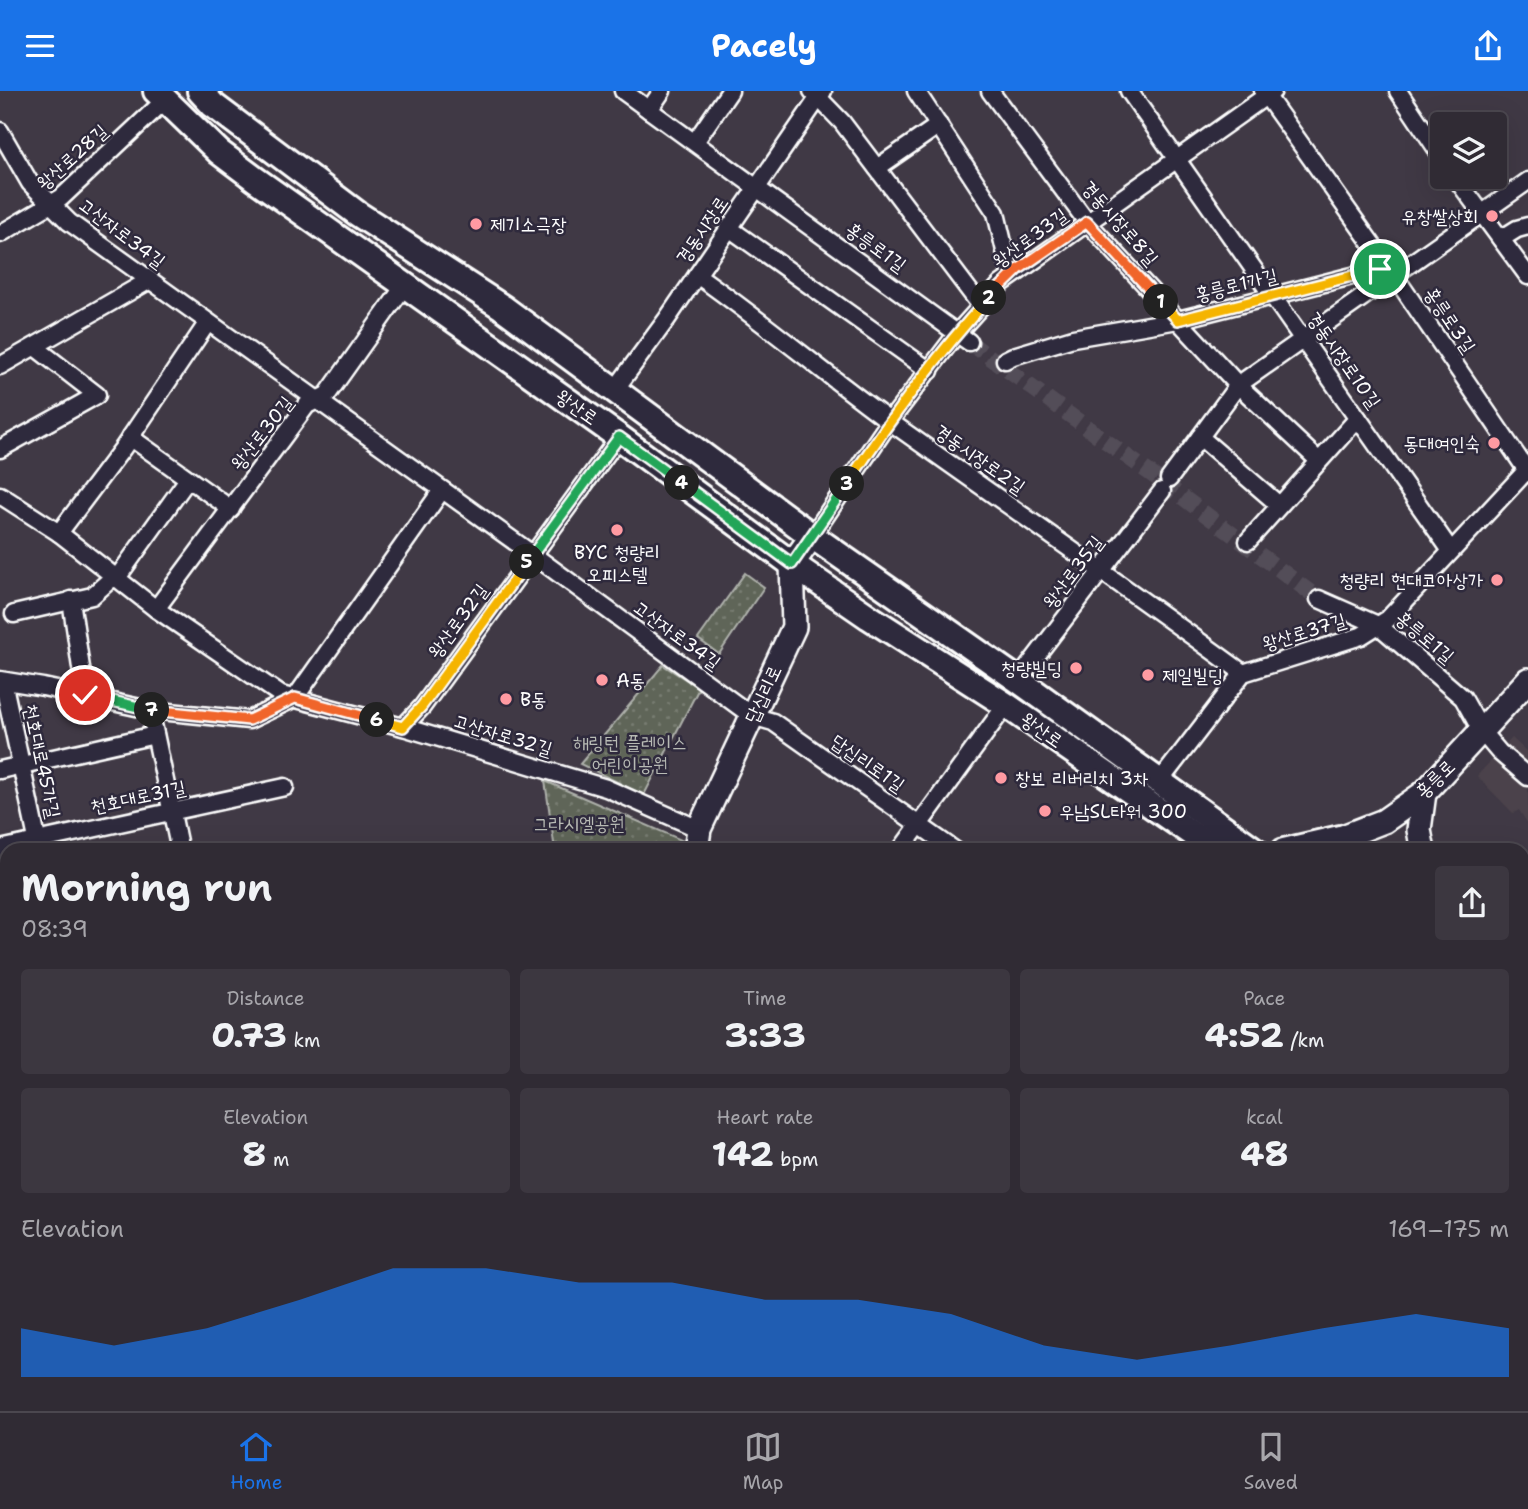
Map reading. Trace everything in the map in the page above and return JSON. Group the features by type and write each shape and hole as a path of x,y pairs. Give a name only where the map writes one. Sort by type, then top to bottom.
{"main road":[{"name":"왕산로","path":"200,91 233,121 358,214 502,307 811,536 1245,843"},
{"name":"왕산로","path":"160,96 219,152 619,437 792,564 1006,705 1205,843"},
{"path":"792,564 811,536"},
{"name":"답십리로","path":"697,840 794,627 792,564"},
{"name":"홍릉로","path":"1333,843 1384,821 1424,793 1528,680"},
{"path":"1421,843 1419,830 1424,793"}],"street":[{"name":"홍릉로1길","path":"623,91 963,337"},
{"path":"649,110 662,91"},
{"path":"695,142 730,91"},
{"path":"916,91 996,213 1011,276"},
{"name":"경동시장로8길","path":"990,91 1087,222 1238,385 1318,460"},
{"name":"경동시장로10길","path":"1129,91 1451,551"},
{"path":"1398,91 1430,139"},
{"name":"왕산로33길","path":"811,536 890,421 930,371 963,337 981,306 1011,276 1268,92"},
{"name":"홍릉로3길","path":"1268,92 1528,470"},
{"name":"경동시장로","path":"614,391 697,275 818,93"},
{"path":"818,93 981,306"},
{"name":"왕산로28길","path":"0,234 52,205 160,96"},
{"path":"877,168 939,125"},
{"name":"고산자로34길","path":"0,131 30,183 69,222 532,554 752,716"},
{"name":"왕산로35길","path":"1018,680 1238,385 1528,181"},
{"path":"1463,189 1528,276"},
{"path":"1501,239 1528,226"},
{"path":"729,228 930,371"},
{"name":"홍릉로1가길","path":"1005,360 1073,338 1178,320 1380,269 1394,275"},
{"name":"경동시장로2길","path":"697,275 890,421 1101,569 1243,673"},
{"path":"0,366 150,280"},
{"name":"왕산로30길","path":"156,610 307,405 327,395 405,285"},
{"path":"59,533 130,437 208,322"},
{"path":"0,449 97,394 35,347"},
{"path":"1248,541 1358,418"},
{"path":"130,437 231,509"},
{"name":"왕산로32길","path":"403,727 422,706 619,437"},
{"path":"1200,437 1279,505"},
{"name":"왕산로37길","path":"1243,673 1361,636 1388,619 1528,470"},
{"path":"14,614 92,596 110,580 117,578 188,479"},
{"path":"1,681 85,695 150,710 249,720 295,698 442,490"},
{"name":"고산자로32길","path":"0,495 59,533 156,610 281,695 403,727 607,788 697,840"},
{"name":"홍릉로1길","path":"1319,599 1378,625 1464,698 1482,732 1499,752 1528,777"},
{"path":"71,600 85,695"},
{"path":"1160,781 1243,673"},
{"name":"천호대로45가길","path":"1,681 39,843"},
{"path":"906,843 1006,705"},
{"path":"150,710 178,843"},
{"name":"답십리로1길","path":"752,716 773,722 945,843"},
{"path":"0,769 155,735"},
{"name":"천호대로31길","path":"47,843 172,810 285,787"}],"shaded area":[{"path":"1512,738 1528,753 1528,824 1519,810 1513,813 1477,776"}],"green space":[{"path":"745,573 764,587 719,654 698,639"},
{"name":"해링턴 플레이스 어린이공원","path":"663,665 699,688 644,795 580,764"},
{"name":"그라시엘공원","path":"545,781 686,842 686,843 554,843"}],"tunnel":[{"path":"969,342 1319,599"}],"place":[{"name":"유창쌀상회","path":"1492,216"},
{"name":"제기소극장","path":"476,224"},
{"name":"동대여인숙","path":"1494,443"},
{"name":"BYC 청량리 오피스텔","path":"617,530"},
{"name":"청량리 현대코아상가","path":"1497,580"},
{"name":"청량빌딩","path":"1076,668"},
{"name":"제일빌딩","path":"1148,675"},
{"name":"A동","path":"602,680"},
{"name":"B동","path":"506,699"},
{"name":"창보 리버리치 3차","path":"1001,778"},
{"name":"우남SL타워 300","path":"1045,811"}],"route":[{"path":"85,695 150,710 249,720 295,698 403,727 422,706 619,437 792,564 890,421 958,332 1001,284 1087,222 1178,320 1380,269"}]}
